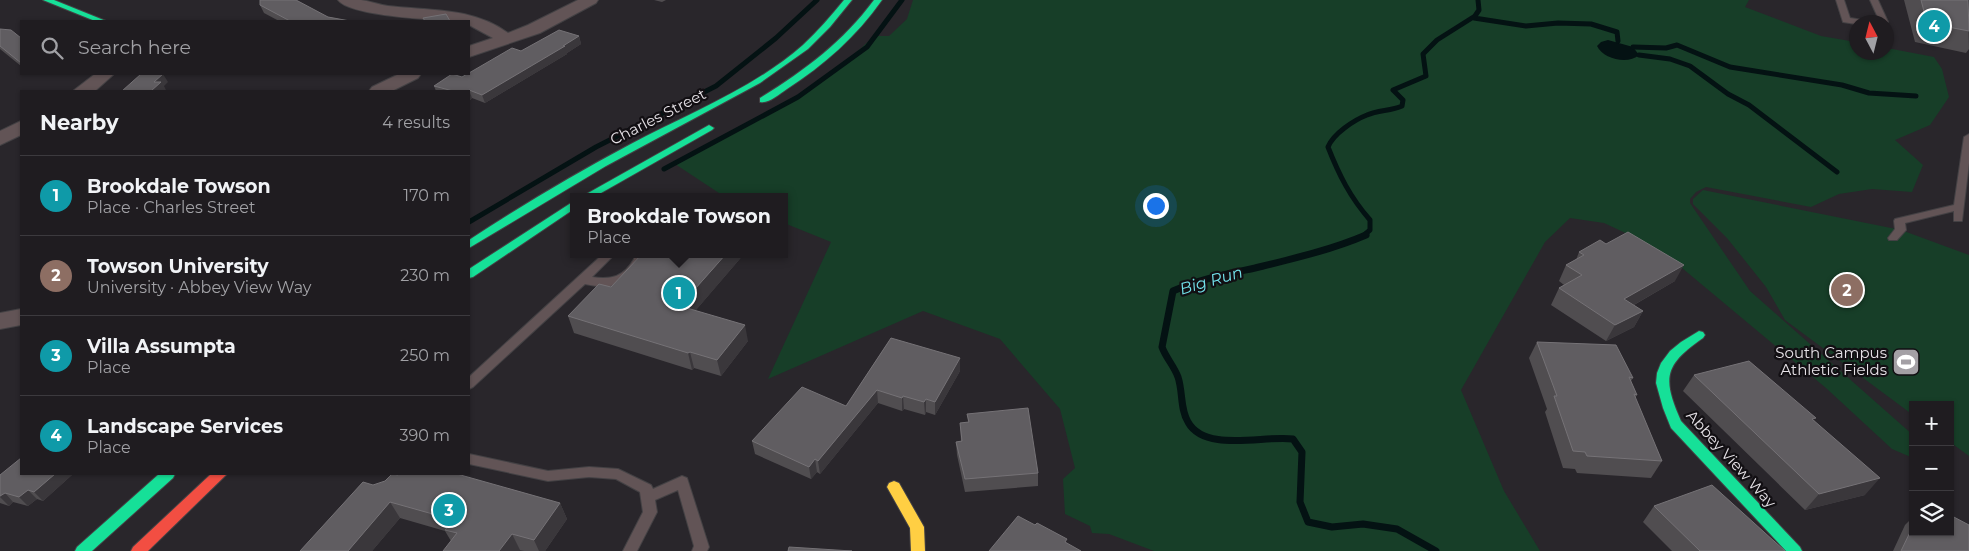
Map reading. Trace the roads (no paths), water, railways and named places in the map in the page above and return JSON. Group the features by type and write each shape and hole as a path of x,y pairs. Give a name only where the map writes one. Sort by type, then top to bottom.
{"main road":[{"path":"47,0 99,20"},
{"name":"Charles Street","path":"470,244 576,178 742,90 779,68 820,34 848,0"},
{"path":"750,107 808,72 837,48 860,25 878,0"},
{"path":"593,193 719,123"},
{"path":"470,273 570,207"},
{"name":"Abbey View Way","path":"1699,334 1668,359 1662,382 1666,404 1676,424 1796,551"},
{"path":"82,551 167,475"},
{"path":"138,551 219,475"},
{"path":"894,487 917,527 918,551"}],"street":[{"path":"346,0 362,7 445,9 470,13 495,25 506,39"},
{"path":"470,52 534,29 590,0"},
{"path":"84,90 104,75"},
{"path":"380,90 410,75"},
{"path":"0,139 20,128"},
{"path":"0,321 20,317"}],"lane":[{"path":"1840,0 1846,20 1849,20"},
{"path":"1874,0 1881,15"},
{"path":"1958,219 1958,207 1969,137"},
{"path":"1893,238 1901,230 1899,221 1958,207"},
{"path":"470,383 605,258"},
{"path":"581,279 606,283 621,280 626,278 637,266 640,258"},
{"path":"470,459 548,476 589,472 618,474 646,489 650,512 630,551"},
{"path":"647,497 682,482 702,547 699,551"}],"waterway":[{"path":"470,221 596,147 716,86 776,38 817,0"},
{"path":"664,169 798,97 867,47 902,0"},
{"name":"Big Run","path":"1363,236 1370,230 1370,220 1346,185 1328,147 1339,132 1356,120 1371,113 1402,106 1403,100 1393,90 1426,76 1423,54 1437,40 1475,16 1479,10 1478,0"},
{"path":"1474,18 1526,26 1558,23 1591,24 1617,32 1618,41"},
{"path":"1633,47 1666,48 1677,45 1730,67 1842,85 1869,93 1916,96"},
{"path":"1639,55 1670,59 1690,66 1728,94 1749,105 1837,172"},
{"name":"Big Run","path":"1366,235 1311,254 1213,277 1173,291 1162,347 1178,377 1185,417 1196,431 1208,437 1221,440 1293,439 1302,452 1300,502 1308,522 1332,527 1363,524 1397,529 1436,551"}],"place":[{"name":"Landscape Services","path":"1934,26"},
{"name":"Towson University","path":"1847,290"},
{"name":"Brookdale Towson","path":"679,293"},
{"name":"South Campus Athletic Fields","path":"1906,362"},
{"name":"Villa Assumpta","path":"449,510"}]}
